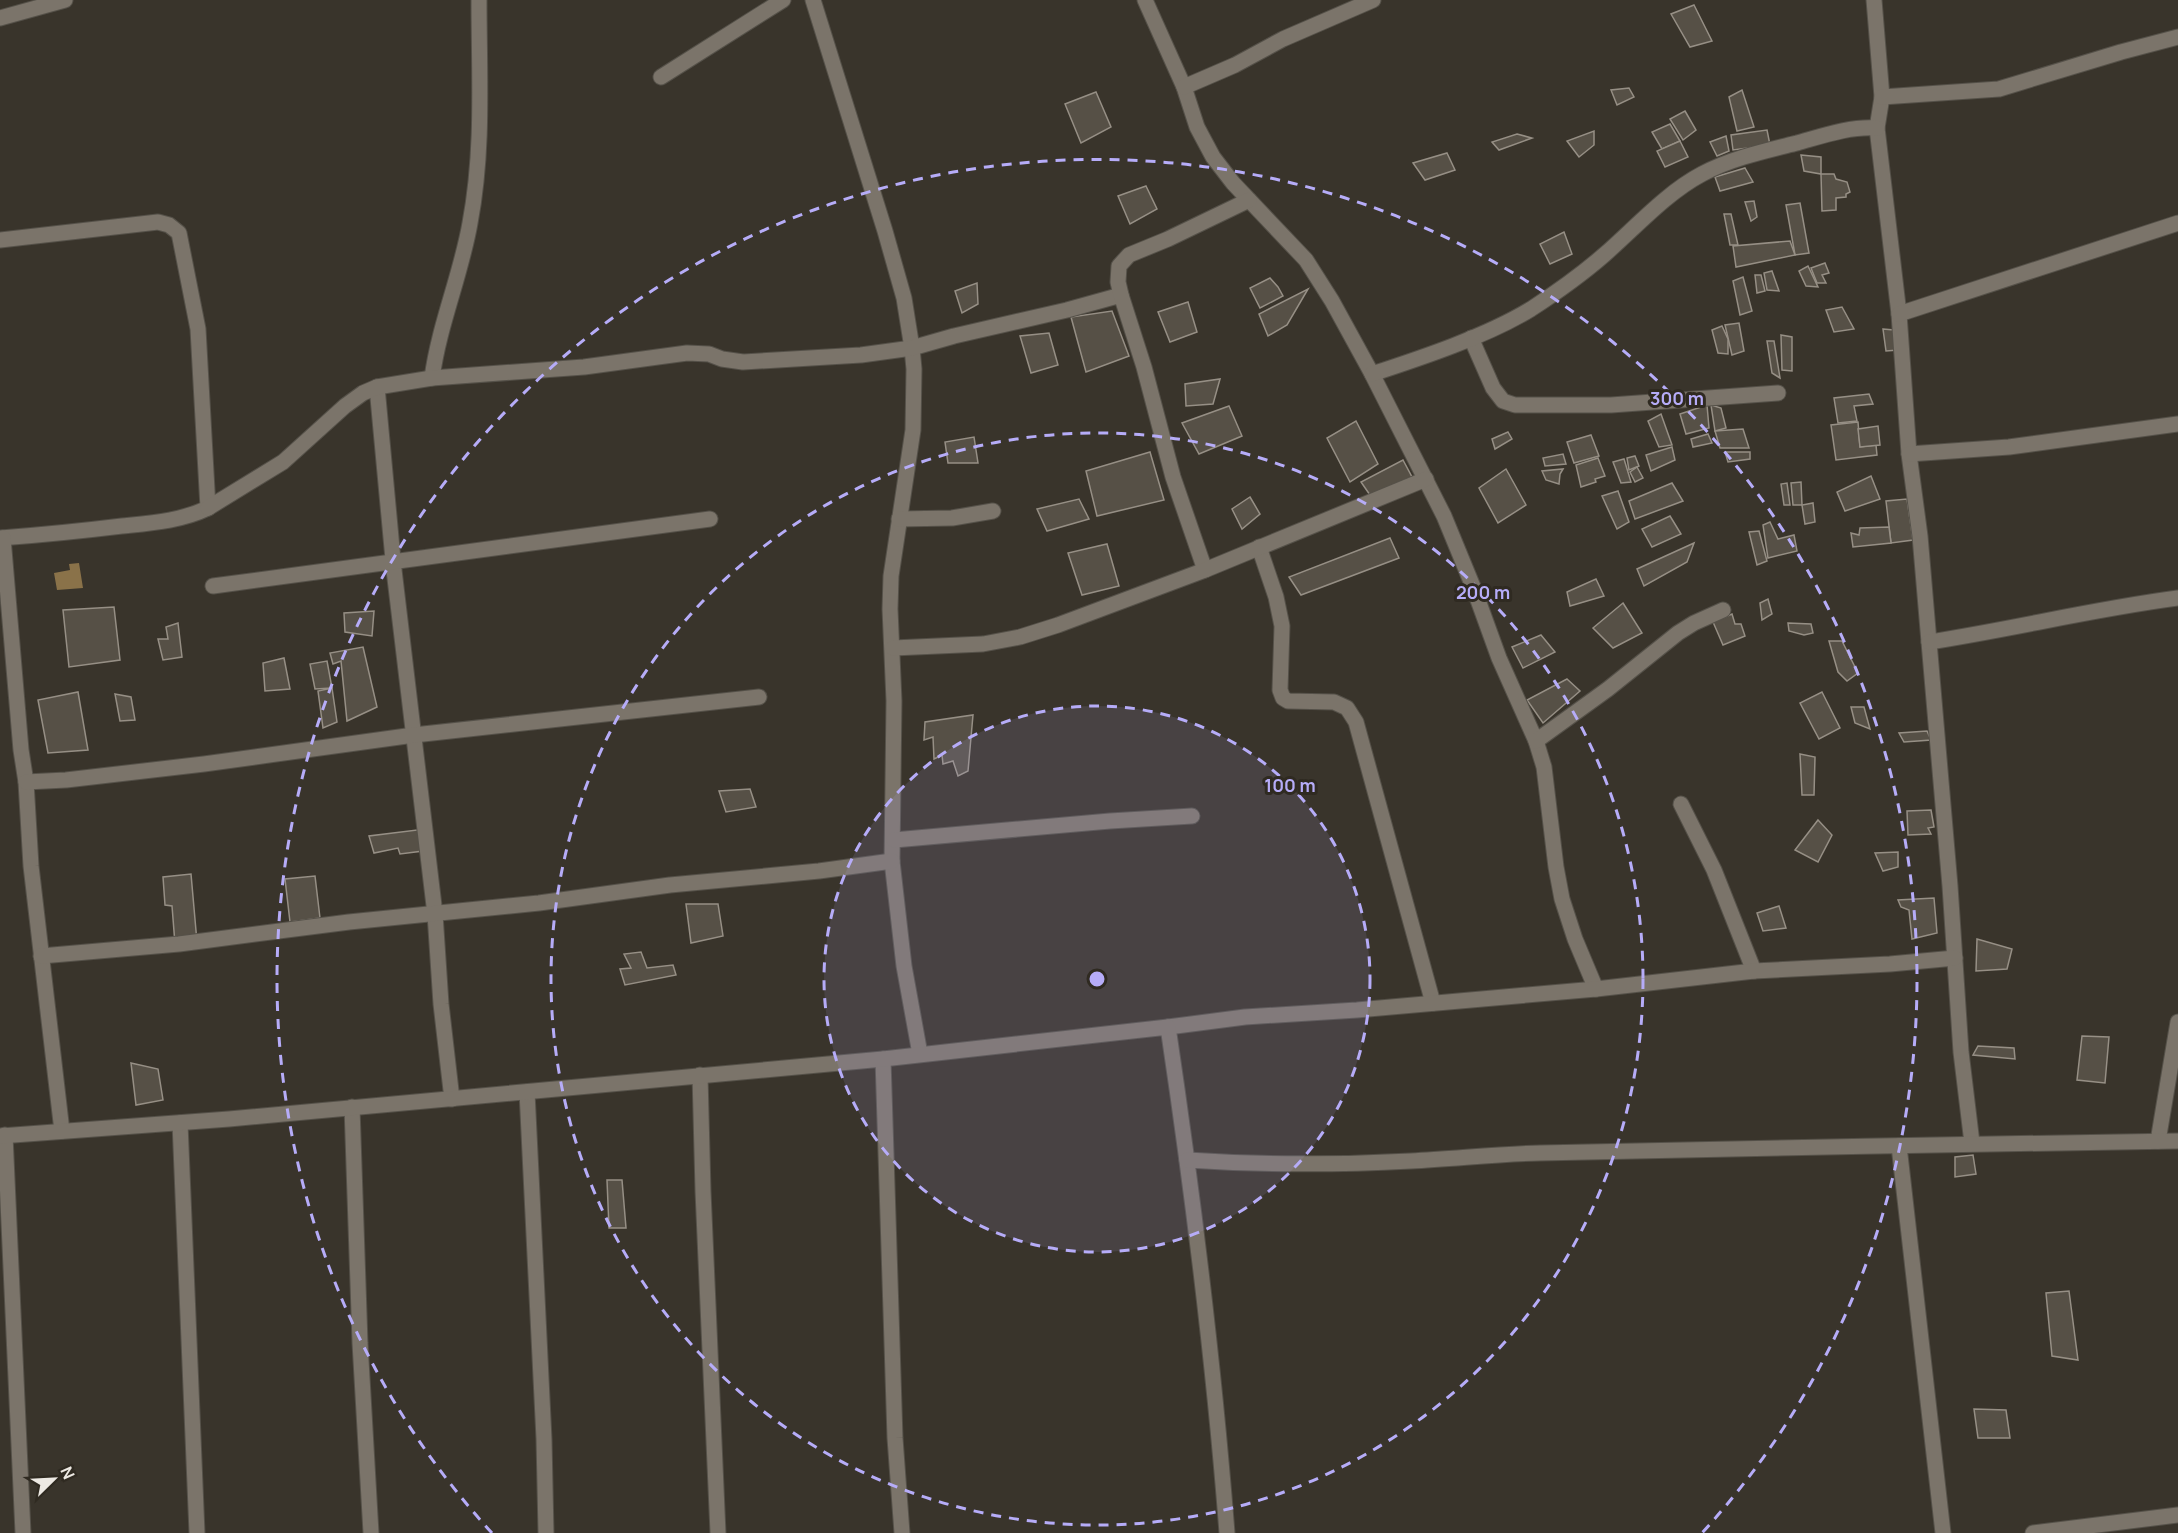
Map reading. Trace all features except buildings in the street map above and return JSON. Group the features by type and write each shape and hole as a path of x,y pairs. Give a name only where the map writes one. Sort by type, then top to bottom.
{"street":[{"path":"0,18 65,0"},
{"path":"432,378 435,354 470,224 480,150 479,0"},
{"path":"661,77 783,0"},
{"path":"813,0 904,298 915,369 913,430 891,576 890,609 893,648 894,840 892,861 904,966 920,1054"},
{"path":"1145,0 1184,87 1197,126 1213,157 1249,200 1306,260 1332,301 1426,479 1459,553 1521,710 1536,741 1544,767 1562,899 1575,939 1596,989"},
{"path":"1184,87 1235,65 1328,18 1373,0"},
{"path":"1874,0 1882,97 1877,128 1899,314 1909,454 1920,536 1961,1052 1972,1143"},
{"path":"1882,97 1999,89 2178,37"},
{"path":"1372,374 1471,338 1529,310 1569,283 1644,218 1700,175 1727,162 1808,139 1845,131 1877,128"},
{"path":"1205,570 1173,477 1144,367 1121,295 1118,282 1119,266 1129,255 1179,235 1249,200"},
{"path":"0,240 158,222 169,225 179,233 198,329 208,508"},
{"path":"1899,314 2178,223"},
{"path":"62,1131 30,866 26,782 1,538 31,537 190,516 208,508 283,462 345,406 363,393 377,387 432,378 584,367 687,353 710,354 722,359 743,362 861,355 912,348 1121,295"},
{"path":"1471,338 1493,388 1503,401 1515,405 1611,405 1778,393"},
{"path":"377,387 394,561 435,914 441,1004 452,1099"},
{"path":"1909,454 1999,448 2178,424"},
{"path":"893,648 983,644 1020,637 1058,625 1205,570 1426,479"},
{"path":"899,519 952,518 993,511"},
{"path":"213,586 710,519"},
{"path":"1259,547 1276,597 1281,627 1280,690 1283,698 1288,701 1334,702 1347,708 1356,722 1433,1003"},
{"path":"1929,642 2178,598"},
{"path":"1536,741 1678,633 1723,610"},
{"path":"26,782 66,780 204,764 414,735 759,697"},
{"path":"1681,804 1714,870 1754,971"},
{"path":"894,840 1192,816"},
{"path":"41,956 188,943 349,922 892,861"},
{"path":"23,1533 2,1135 180,1123 883,1059 1245,1017 1357,1010 1596,989 1754,971 1955,958"},
{"path":"2158,1141 2178,1022"},
{"path":"1168,1027 1187,1160 1227,1533"},
{"path":"883,1059 895,1438 902,1533"},
{"path":"700,1075 718,1533"},
{"path":"527,1092 544,1439 546,1533"},
{"path":"352,1107 360,1342 371,1533"},
{"path":"180,1123 197,1533"},
{"path":"1187,1160 1312,1165 1537,1154 1972,1143 2178,1141"},
{"path":"1899,1146 1943,1533"},
{"path":"2033,1533 2178,1515"}],"shaded area":[{"path":"79,563 83,588 57,590 54,573 70,570 69,564"}]}
